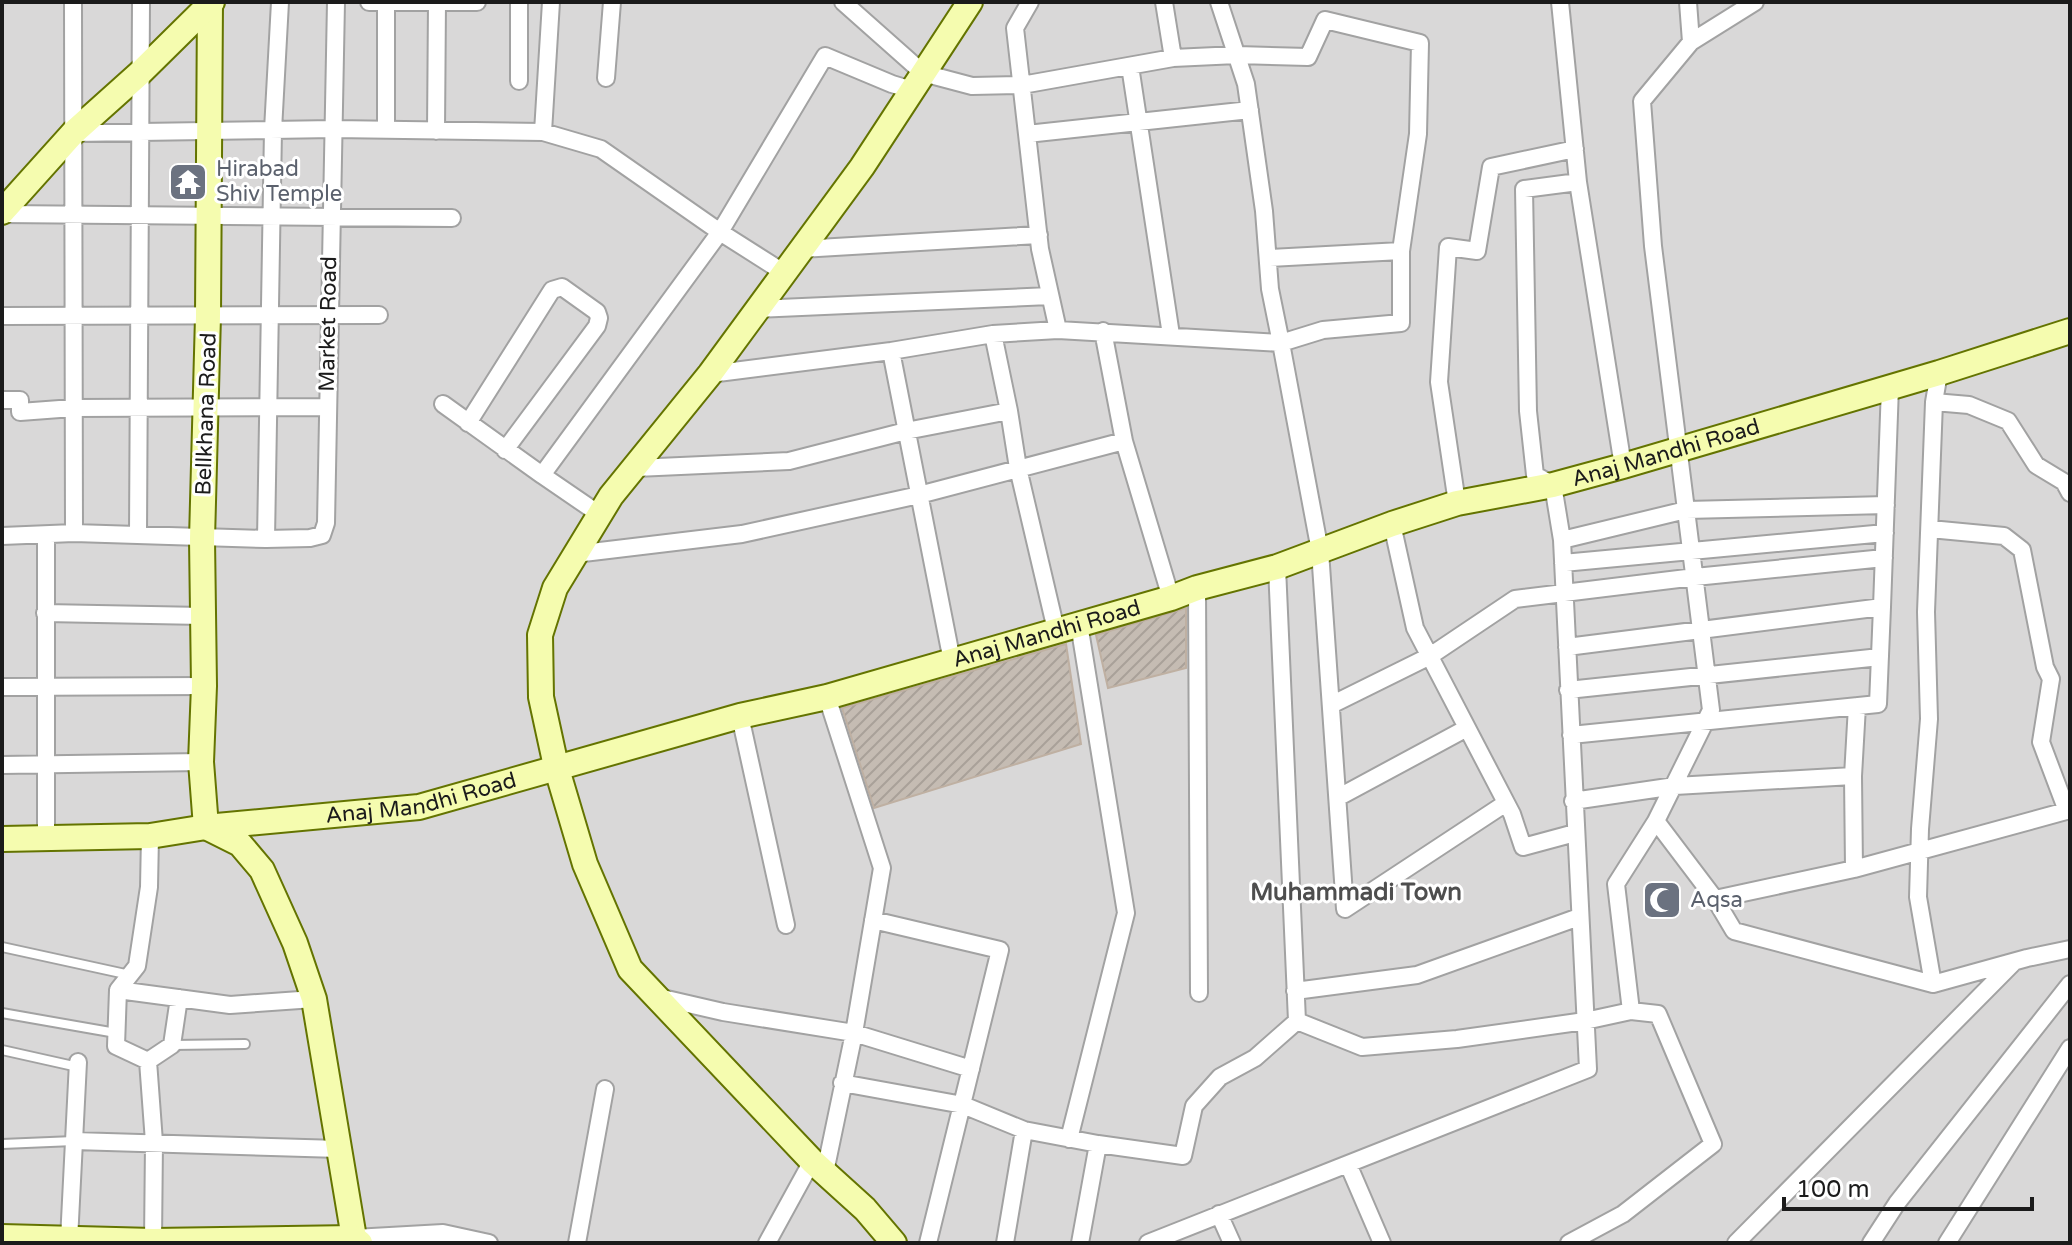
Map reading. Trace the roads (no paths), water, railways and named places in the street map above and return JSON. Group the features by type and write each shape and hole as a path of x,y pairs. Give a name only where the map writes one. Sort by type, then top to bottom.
{"street":[{"path":"73,2 74,533"},
{"path":"138,534 141,2"},
{"path":"266,539 273,130 280,2"},
{"name":"Market Road","path":"2,400 20,400 20,412 73,408 326,407 336,2"},
{"path":"386,130 380,2 477,2"},
{"path":"519,2 519,81"},
{"path":"543,132 551,2"},
{"path":"606,78 612,2"},
{"path":"843,2 918,82"},
{"path":"894,1243 865,1209 818,1167 630,969 585,864 556,766 541,697 540,635 555,588 611,496 710,374 862,167 970,2"},
{"path":"1030,2 1015,28 1039,235 1058,330"},
{"path":"1164,2 1173,58"},
{"path":"1219,2 1246,84 1270,289 1320,551 1345,909 1506,803"},
{"path":"1560,2 1578,182 1623,466"},
{"path":"1688,2 1691,42"},
{"path":"1631,1011 1616,884 1656,821 1711,710 1653,246 1642,101 1691,42 1755,2"},
{"path":"2,213 73,133 140,73 210,3"},
{"name":"Bellkhana Road","path":"206,827 201,762 204,686 202,539 208,316 210,3"},
{"path":"436,131 437,3"},
{"path":"542,475 720,232 825,56 892,84 1022,85 1173,58 1237,55 1308,57 1325,20 1420,43 1418,134 1401,251 1401,323 1323,330 1281,343 1103,331 993,334 891,351 710,374"},
{"path":"1130,66 1171,335"},
{"path":"1027,134 1250,110"},
{"path":"73,133 334,129 543,132 601,149 783,272"},
{"path":"1457,503 1439,382 1448,247 1477,251 1491,167 1575,149"},
{"path":"1148,1243 1588,1069 1562,540 1553,485 1535,475 1528,411 1524,189 1578,182"},
{"path":"2,213 452,218"},
{"path":"801,249 1039,235"},
{"path":"1268,258 1401,251"},
{"path":"468,423 552,290 562,287 597,312 597,326 505,450"},
{"path":"757,309 1050,296"},
{"path":"2,316 379,315"},
{"path":"1103,331 1124,441 1171,598"},
{"name":"Anaj Mandhi Road","path":"2,839 150,836 206,827 419,807 740,716 827,697 1171,598 1277,567 1457,503 1553,485 1623,466 2070,331"},
{"path":"993,334 1018,468 1068,627 1126,913 1069,1139"},
{"path":"891,351 952,661"},
{"path":"1933,984 1918,897 1929,719 1926,612 1934,402 1939,373"},
{"path":"1571,735 1878,704 1890,387"},
{"path":"1934,402 1969,405 2008,421 2036,465 2064,482 2070,493"},
{"path":"443,404 599,514"},
{"path":"2,536 74,533 266,539 322,535 326,523 326,407"},
{"path":"636,468 789,461 906,431 1009,411"},
{"path":"575,554 742,534 919,495 1124,441"},
{"path":"1562,540 1686,510 1886,505"},
{"path":"1392,524 1415,628 1506,803 1523,847 1575,833"},
{"path":"1715,899 1854,869 2068,810 2041,742 2051,679 2045,667 2022,550 2004,536 1930,529"},
{"path":"1563,563 1885,533"},
{"path":"46,536 46,837"},
{"path":"1333,704 1430,656 1515,599 1884,558"},
{"path":"1277,567 1297,1021"},
{"path":"1197,588 1199,993"},
{"path":"1567,647 1882,607"},
{"path":"45,613 203,616"},
{"path":"1568,690 1880,657"},
{"path":"2,687 204,686"},
{"path":"767,1243 818,1167 854,1033 882,868 827,697"},
{"path":"1854,869 1853,776 1857,706"},
{"path":"740,716 786,925"},
{"path":"1339,797 1467,728"},
{"path":"2,765 201,762"},
{"path":"1573,801 1675,786 1853,776"},
{"path":"1656,821 1715,899 1734,931 1933,984 2070,949"},
{"path":"206,827 240,844 262,870 295,943 314,999 357,1240"},
{"path":"148,1061 116,1046 116,1033 118,990 137,966 149,887 150,836"},
{"path":"1295,991 1417,975 1579,917"},
{"path":"873,920 1000,950 928,1243"},
{"path":"1736,1243 2015,961"},
{"path":"1871,1243 1897,1203 2070,984"},
{"path":"118,990 230,1005 314,999"},
{"path":"656,997 723,1012 854,1033 971,1069"},
{"path":"148,1061 172,1045 179,998"},
{"path":"1297,1021 1362,1047 1457,1039 1585,1021 1631,1011 1658,1014 1713,1144 1588,1239 1569,1243"},
{"path":"842,1083 963,1105 1024,1130 1183,1156 1194,1106 1220,1077 1255,1058 1297,1021"},
{"path":"1947,1243 2070,1048"},
{"path":"148,1061 154,1142 153,1241"},
{"path":"69,1240 78,1064"},
{"path":"577,1243 605,1089"},
{"path":"1005,1243 1024,1130"},
{"path":"74,1141 339,1149"},
{"path":"1080,1243 1098,1144"},
{"path":"1348,1164 1382,1243"},
{"path":"1219,1214 1232,1243"},
{"path":"2,1237 37,1240 309,1241 443,1233 489,1243"}],"lane":[{"path":"2,947 130,975"},
{"path":"2,1013 116,1033"},
{"path":"172,1045 245,1044"},
{"path":"2,1050 78,1064"},
{"path":"2,1144 74,1141"}],"place":[{"name":"Hirabad Shiv Temple","path":"188,182"},
{"name":"Aqsa","path":"1662,900"}],"district":[{"name":"Muhammadi Town","path":"1356,892"}]}
